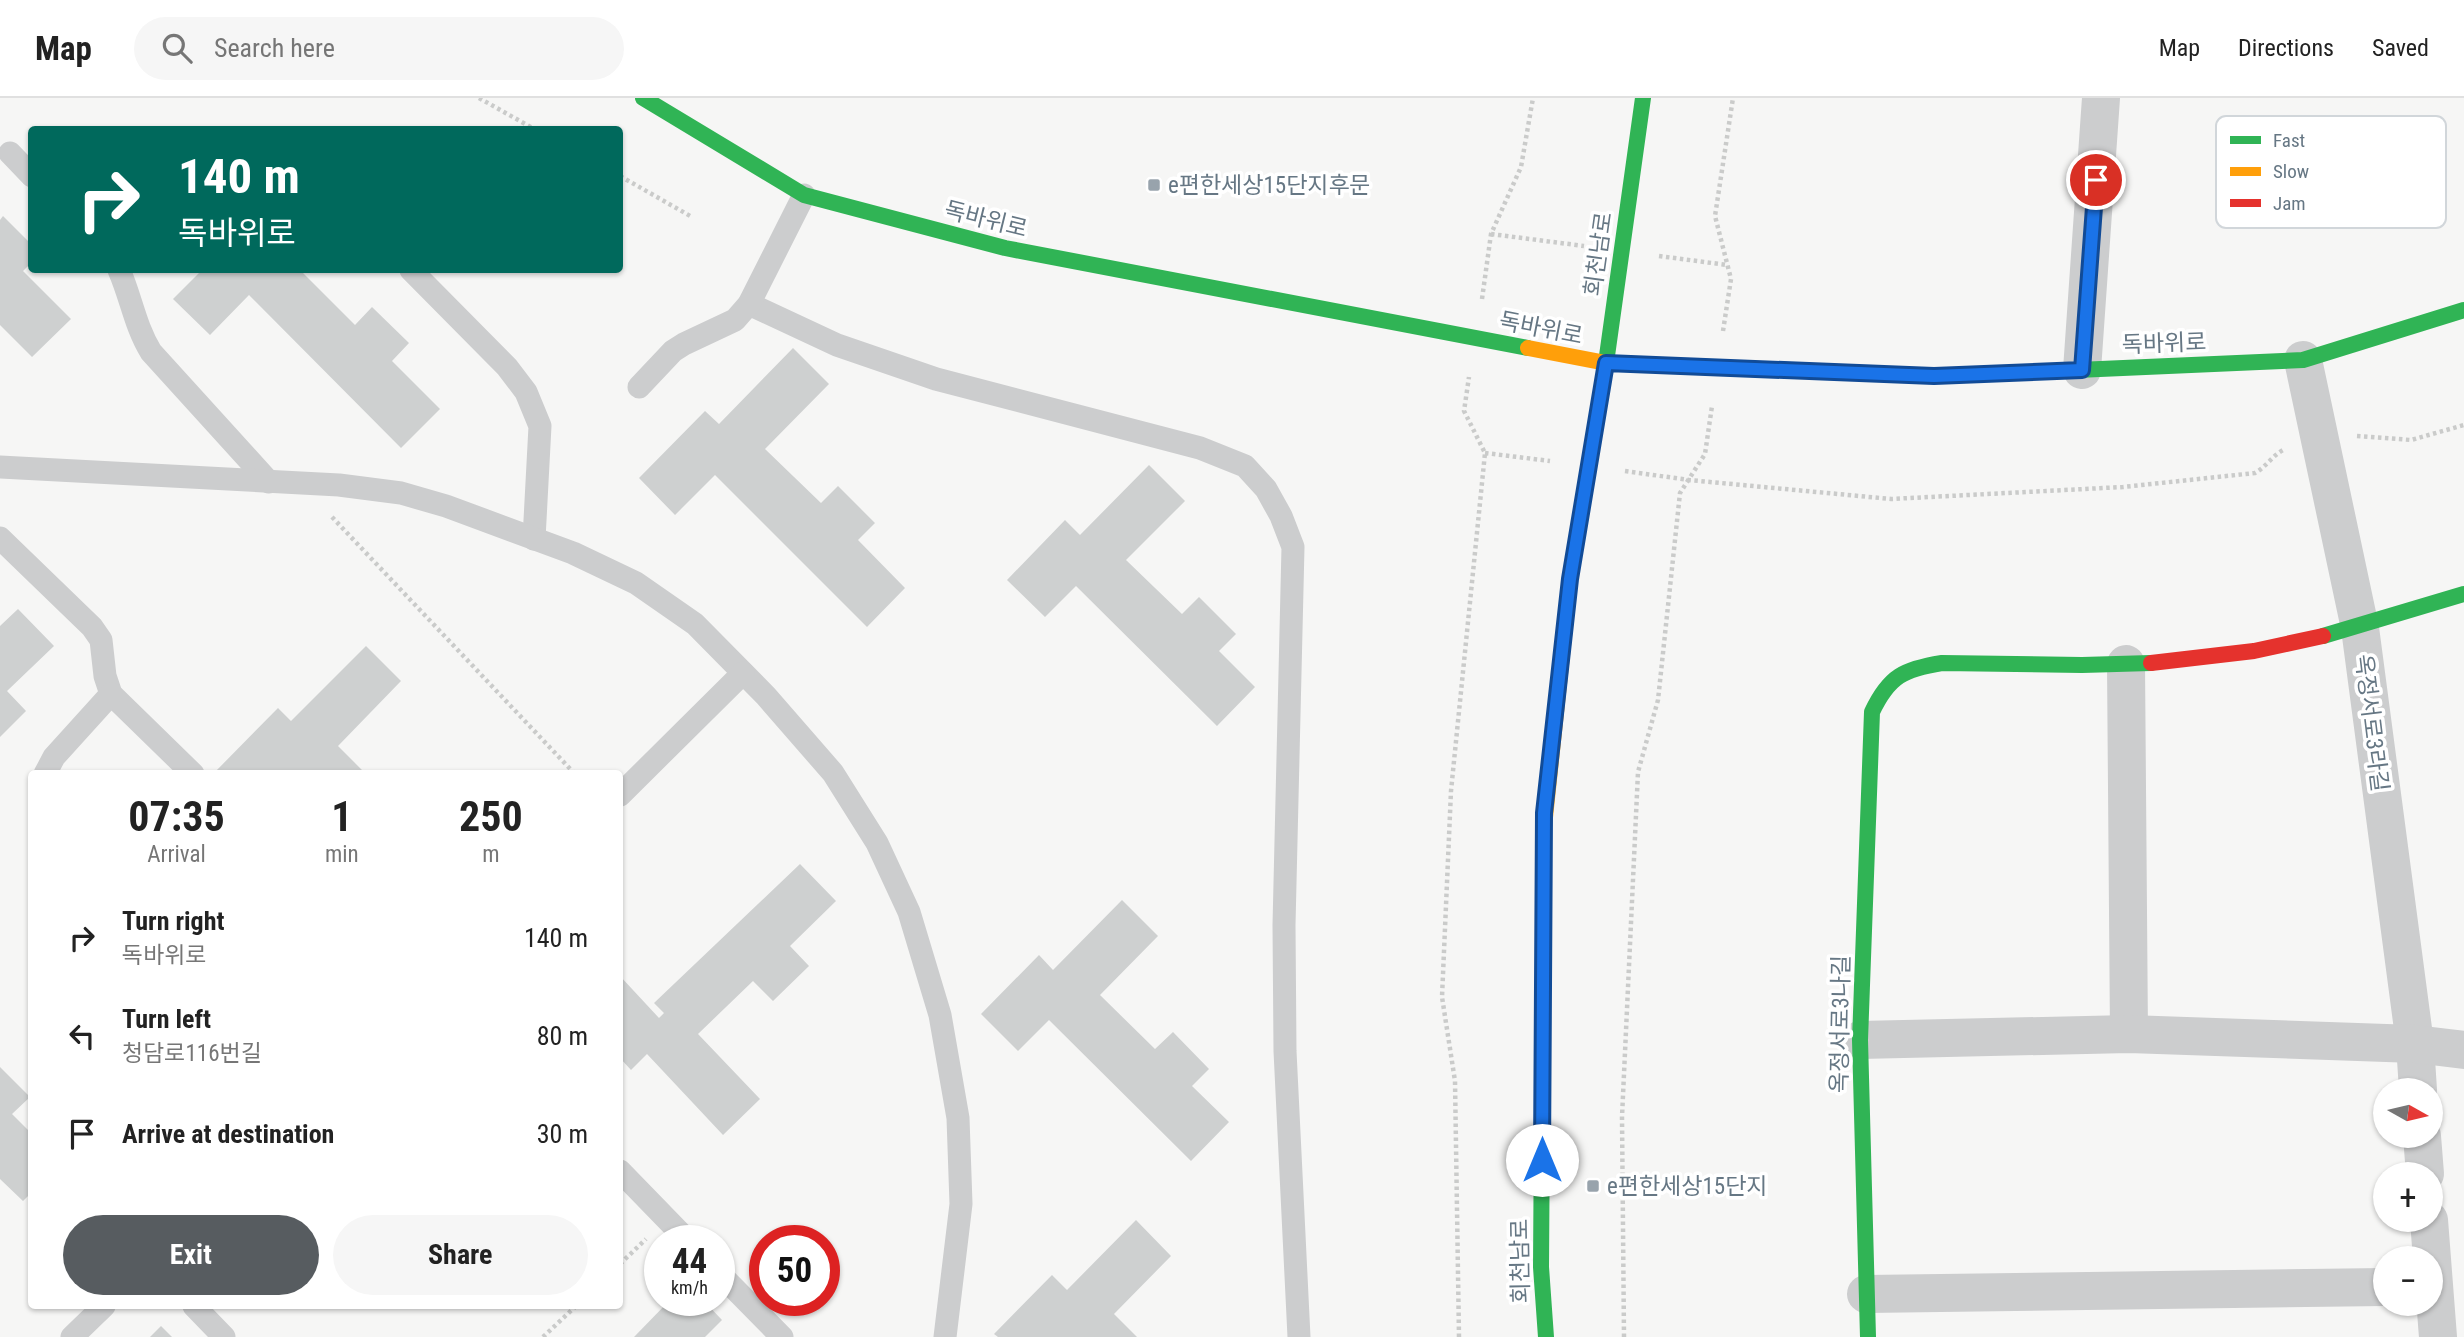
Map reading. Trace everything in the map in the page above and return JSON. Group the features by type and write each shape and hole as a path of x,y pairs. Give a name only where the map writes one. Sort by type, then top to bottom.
{"main road":[{"name":"독바위로","path":"643,98 804,195 1005,248 1606,363 1934,376 2303,360 2464,310"},
{"name":"회천남로","path":"1546,1337 1541,1267 1544,813 1570,579 1606,363 1643,98"},
{"path":"2126,664 2222,656 2360,628 2464,594"},
{"name":"옥정서로3나길","path":"1868,1337 1860,1040 1872,712 1882,691 1897,675 1916,667 1942,663 2126,664"}],"street":[{"path":"2082,370 2101,98"},
{"name":"옥정서로3라길","path":"2303,360 2360,628 2417,1078"},
{"path":"2126,664 2129,1034"},
{"path":"1860,1040 2129,1034 2415,1044 2464,1050"},
{"path":"1867,1294 2373,1287"},
{"path":"2438,1337 2440,1316"}],"lane":[{"path":"9,153 28,172"},
{"path":"639,387 673,351 735,320 749,304 804,195"},
{"path":"120,273 142,337 152,352 269,482"},
{"path":"414,273 507,367 526,392 540,426 534,539"},
{"path":"749,304 837,345 936,379 1200,449 1245,466 1266,489 1281,516 1293,547 1284,953 1285,1051 1299,1337"},
{"path":"0,467 339,485 401,494 446,506 573,553 636,583 695,624 833,773 877,843 909,912 940,1015 958,1118 961,1204 945,1337"},
{"path":"0,538 92,627 101,640 105,676 111,694 189,770"},
{"path":"623,792 743,673"},
{"path":"47,770 54,757 111,694"},
{"path":"623,1174 672,1225"},
{"path":"735,1289 782,1337"},
{"path":"72,1337 101,1309"},
{"path":"197,1309 224,1337"}],"path":[{"path":"479,98 529,126"},
{"path":"1492,234 1521,167 1533,98"},
{"path":"1731,279 1716,216 1733,98"},
{"path":"623,178 692,217"},
{"path":"1459,1337 1455,1081 1442,997 1451,791 1485,453 1464,411"},
{"path":"2357,436 2411,440 2464,425"},
{"path":"1689,480 1891,499 2011,494 2123,487 2255,473 2265,467 2281,450"},
{"path":"1624,1337 1622,1117 1638,772 1658,700 1680,493 1705,454"},
{"path":"300,483 571,770"},
{"path":"543,1337 573,1309"}],"building":[{"path":"3,216 28,241 28,266 23,271 71,319 32,357 0,325 0,220"},
{"path":"199,273 303,273 355,325 372,307 409,343 392,361 440,409 401,448 249,295 210,335 173,299"},
{"path":"793,348 829,384 765,449 821,503 838,486 875,523 858,540 905,588 867,627 715,475 675,515 639,478 705,411 719,424"},
{"path":"1149,465 1185,501 1126,560 1182,614 1199,597 1236,634 1219,651 1255,687 1217,726 1076,586 1045,617 1007,580 1065,520 1080,535"},
{"path":"18,609 54,646 7,691 26,711 0,737 0,626"},
{"path":"366,646 401,681 338,746 362,770 217,770 278,708 291,721"},
{"path":"800,864 836,901 790,946 809,966 773,1001 753,981 698,1034 760,1099 723,1135 647,1054 631,1070 623,1061 623,979 659,1018 664,1013 654,1003"},
{"path":"1122,900 1158,936 1100,995 1155,1049 1173,1032 1209,1069 1192,1086 1229,1122 1191,1161 1049,1020 1018,1051 981,1014 1039,955 1053,970"},
{"path":"0,1067 28,1095 28,1099 12,1114 28,1130 28,1196 23,1201 0,1179"},
{"path":"1136,1220 1171,1256 1114,1314 1137,1337 998,1337 994,1334 1052,1275 1067,1290"},
{"path":"654,1316 718,1316 722,1320 705,1337 634,1337"},
{"path":"161,1326 172,1337 150,1337"}],"traffic: fast":[{"path":"643,98 804,195 1005,248 1528,348"},
{"path":"1588,470 1606,363 1643,98"},
{"path":"2011,373 2303,360 2464,310"},
{"path":"2323,636 2464,594"},
{"path":"1868,1337 1860,1040 1872,712 1885,690 1899,676 1917,668 1942,663 2151,663"},
{"path":"1544,827 1541,1267 1546,1337"}],"traffic: slow":[{"path":"1528,348 1606,363 1814,371"},
{"path":"1544,827 1570,579 1588,470"}],"traffic: jam":[{"path":"1814,371 1934,376 2011,373"},
{"path":"2151,663 2254,651 2323,636"}],"place":[{"name":"e편한세상15단지후문","path":"1154,185"},
{"name":"e편한세상15단지","path":"1593,1186"}],"route":[{"path":"1542,1160 1544,813 1570,579 1606,363 1934,376 2082,370 2096,180"}]}
